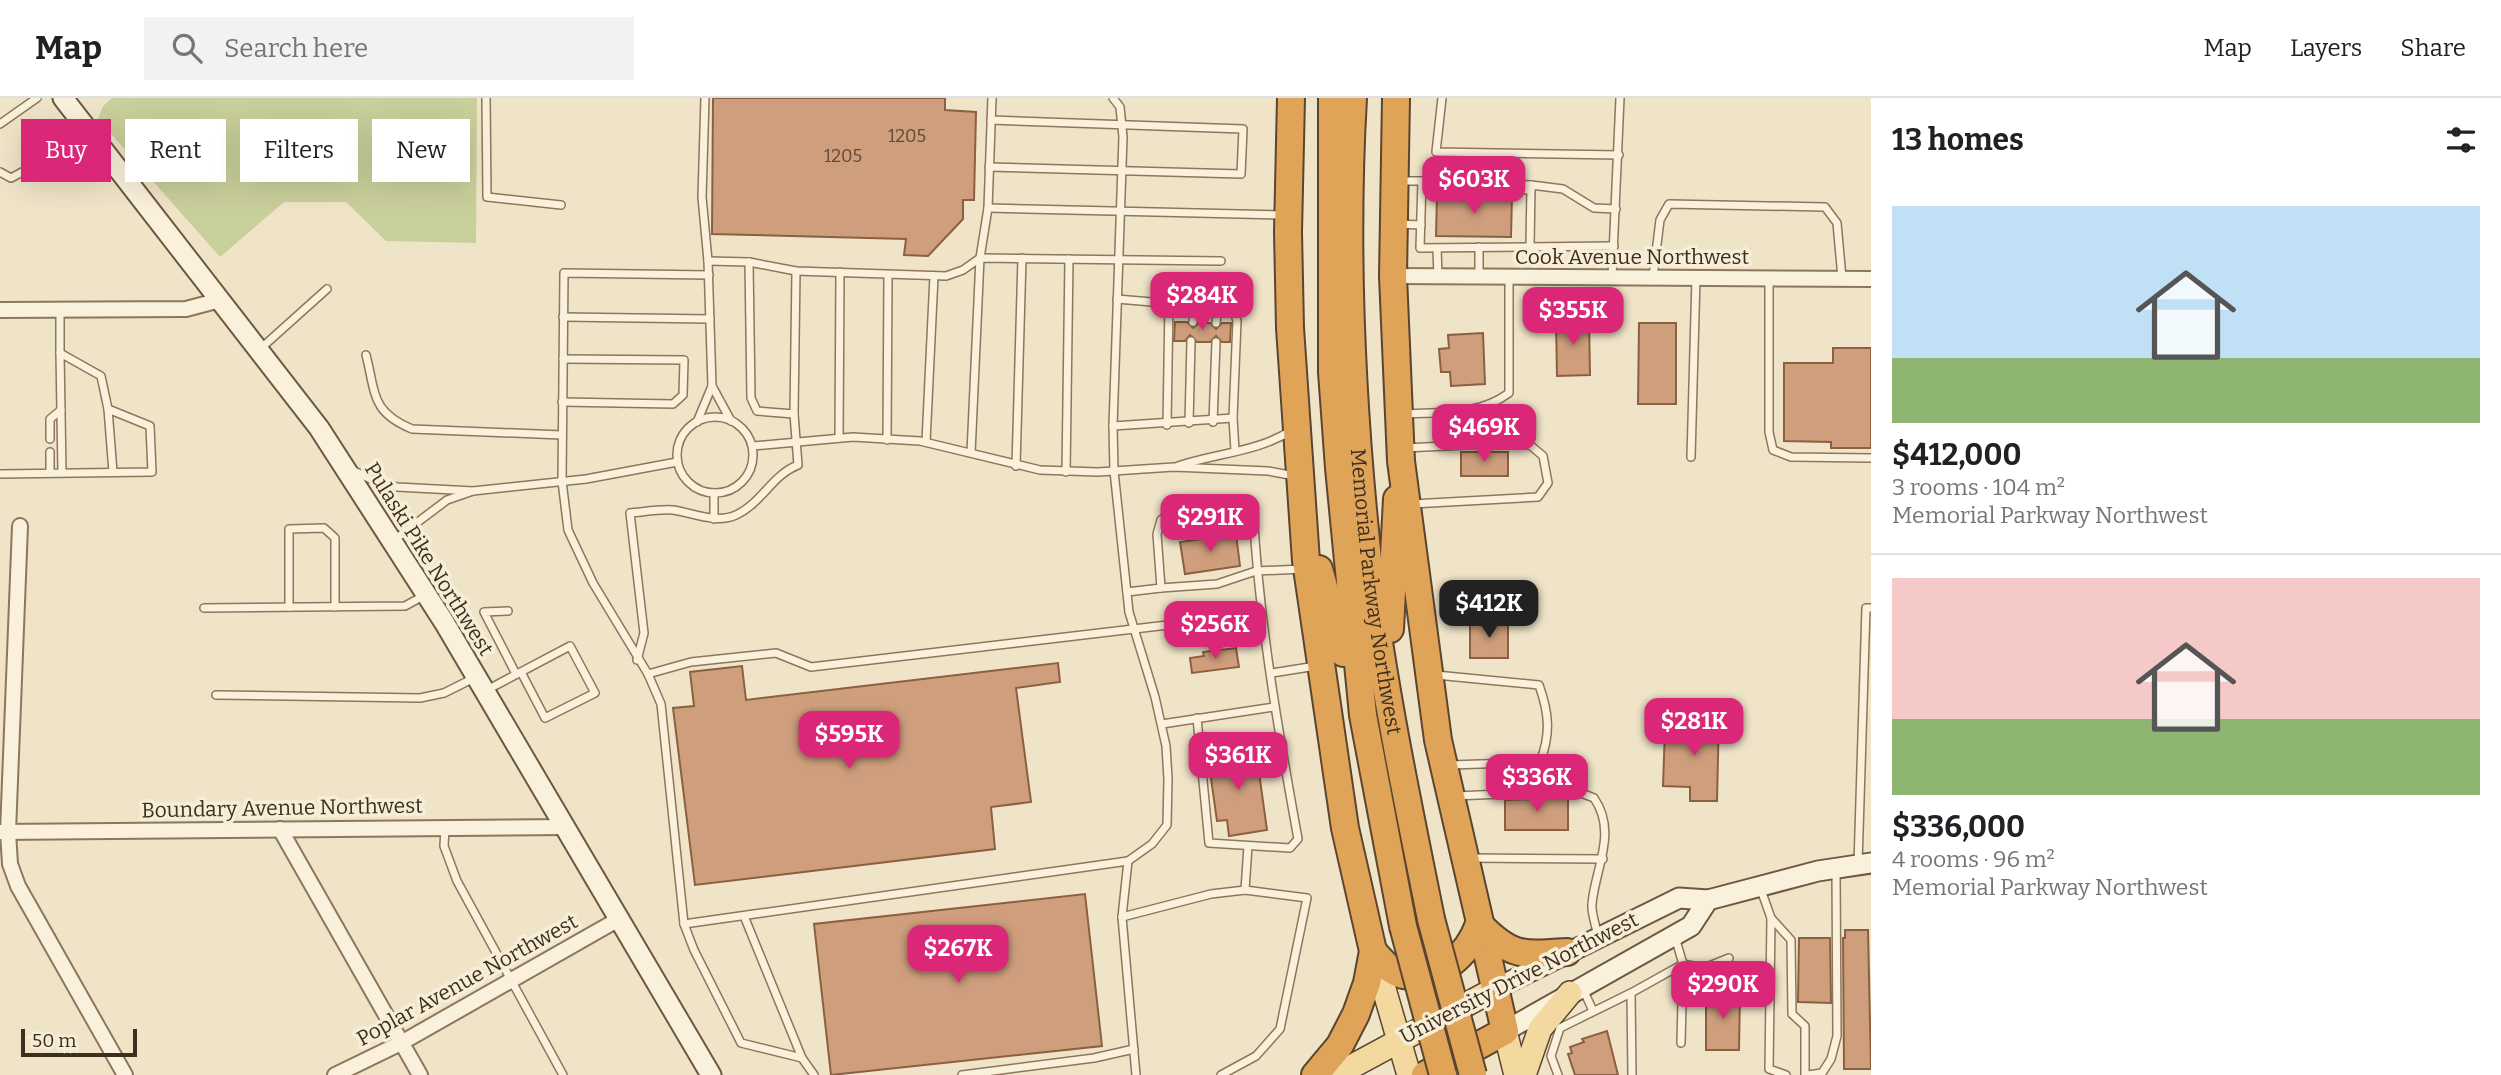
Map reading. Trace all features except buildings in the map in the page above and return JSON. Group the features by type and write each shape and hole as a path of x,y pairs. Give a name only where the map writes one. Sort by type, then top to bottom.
{"highway":[{"path":"1291,98 1288,215 1294,428 1307,569 1345,828 1373,951 1367,983 1356,1014 1340,1045 1315,1075"},
{"name":"Memorial Parkway Northwest","path":"1332,98 1332,372 1363,715 1403,926 1443,1075"},
{"name":"Memorial Parkway Northwest","path":"1353,98 1350,230 1355,399 1369,569 1431,919 1474,1075"},
{"path":"1396,98 1393,276 1400,455 1428,674 1444,765 1504,1031"},
{"path":"1394,718 1390,629 1392,536 1400,455"},
{"path":"1303,525 1333,611 1347,671 1363,715"},
{"path":"1373,951 1391,970 1404,975 1437,971 1451,965 1470,946 1479,924"},
{"path":"1479,924 1499,945 1521,953 1567,952"},
{"name":"University Drive Northwest","path":"1425,1075 1504,1031"}],"main road":[{"name":"Pulaski Pike Northwest","path":"63,98 79,119"},
{"name":"Pulaski Pike Northwest","path":"111,160 319,428 344,466 481,684 711,1075"},
{"name":"University Drive Northwest","path":"1336,1075 1398,1039 1598,936 1679,898 1709,900 1760,884 1865,864"},
{"name":"University Drive Northwest","path":"1504,1031 1691,926 1709,900"},
{"path":"1373,951 1409,1075"},
{"path":"1524,1075 1540,1029 1576,989"},
{"path":"1504,1031 1516,1075"}],"street":[{"name":"Cook Avenue Northwest","path":"1393,276 1871,279"},
{"path":"0,310 186,309 220,300"},
{"path":"20,526 4,832 10,864 18,886 125,1075"},
{"name":"Boundary Avenue Northwest","path":"4,832 565,827"},
{"path":"280,829 420,1075"},
{"name":"Poplar Avenue Northwest","path":"335,1075 401,1043 620,919"}],"lane":[{"path":"0,124 37,98"},
{"path":"486,98 487,197 561,205"},
{"path":"697,422 712,386 709,275 702,197 705,98"},
{"path":"971,453 980,258 988,208 992,98"},
{"path":"684,924 1128,861 1152,845 1167,825 1168,779 1161,724 1127,592 1114,471 1122,126 1120,107 1113,98"},
{"path":"1442,98 1436,152 1619,155"},
{"path":"1612,278 1620,98"},
{"path":"989,167 1241,174 1243,129 991,120"},
{"path":"0,172 11,178 21,173"},
{"path":"1393,182 1427,181 1563,189 1594,208 1616,209"},
{"path":"1427,181 1420,248 1614,246"},
{"path":"1530,247 1531,187"},
{"path":"1653,278 1660,220 1669,204 1825,207 1838,223 1842,278"},
{"path":"988,208 1288,215"},
{"path":"1393,224 1421,225"},
{"path":"1479,247 1479,277"},
{"path":"1437,248 1438,277"},
{"path":"708,261 750,262 796,271 934,276 946,276 963,270 980,258 1221,261"},
{"path":"1016,466 1022,258"},
{"path":"1066,472 1069,259"},
{"path":"750,262 751,398 757,411 794,414"},
{"path":"637,661 643,633 630,513 671,510 714,519 734,516 757,502 783,470 798,465 794,440 796,271"},
{"path":"839,438 840,272"},
{"path":"709,275 564,273 562,481 568,530 575,548 637,661 648,674 661,704 684,924 741,1043 802,1058"},
{"path":"887,440 888,275"},
{"path":"926,442 934,276"},
{"path":"1399,414 1474,411 1495,404 1509,393 1509,277"},
{"path":"1690,457 1696,278"},
{"path":"1769,278 1769,432 1773,450 1791,457 1871,458"},
{"path":"259,350 327,289"},
{"path":"1117,299 1218,305 1233,309 1237,321 1233,418 1235,451"},
{"path":"1167,425 1169,303"},
{"path":"1193,323 1195,305"},
{"path":"1216,323 1218,305"},
{"path":"60,311 62,473"},
{"path":"563,317 710,319"},
{"path":"1189,423 1191,341"},
{"path":"1213,422 1216,342"},
{"path":"61,353 101,376 108,409 113,472"},
{"path":"366,355 380,411 394,422 411,429 562,435"},
{"path":"562,402 673,404 683,396 684,360 563,359"},
{"path":"712,386 731,421"},
{"path":"0,474 152,472 150,426 108,409"},
{"path":"50,439 50,419 61,410"},
{"path":"708,417 731,421 741,427 753,446 751,470 744,481 734,489 714,493 698,490 688,483 677,462 680,438 697,422 708,417"},
{"path":"1113,426 1213,422 1233,418"},
{"path":"1174,467 1271,444 1294,428"},
{"path":"753,446 794,440 839,438 926,442 1016,466 1066,472 1174,467 1276,472 1299,477"},
{"path":"1400,455 1472,443 1530,445 1543,456 1548,483 1538,497 1407,505"},
{"path":"50,452 50,473"},
{"path":"344,466 379,484 473,491 562,481 677,462"},
{"path":"392,542 420,517 447,500 473,491"},
{"path":"714,493 714,519"},
{"path":"1161,588 1157,534 1161,520 1172,513 1253,509 1256,571 1266,658 1272,673 1274,707 1298,839 1290,848 1209,844 1197,718"},
{"path":"289,607 289,529 324,527 335,538 335,607"},
{"path":"1127,592 1217,584 1256,571 1307,569"},
{"path":"204,608 405,606 426,595"},
{"path":"1865,864 1866,608 1871,608"},
{"path":"216,695 420,698 519,673 570,646 595,693 545,718 534,694 519,673 484,612 508,611"},
{"path":"648,674 691,662 776,653 811,667 1261,614"},
{"path":"1272,673 1320,665"},
{"path":"573,672 582,667"},
{"path":"1428,674 1539,685 1549,711 1549,730 1540,762 1444,765"},
{"path":"534,694 543,689"},
{"path":"1161,724 1274,707"},
{"path":"1451,796 1584,793 1594,798 1604,822 1603,859 1592,905 1598,936"},
{"path":"445,828 444,846 448,861 563,1075"},
{"path":"1245,890 1248,846"},
{"path":"1464,858 1603,859"},
{"path":"1128,861 1122,917 1136,1075"},
{"path":"1771,918 1791,940 1792,1014 1805,1026 1807,1075 1822,1073 1831,1059 1837,1036 1836,868"},
{"path":"1760,884 1771,918 1769,1069 1786,1075"},
{"path":"1122,917 1211,894 1245,890 1307,898 1280,1029 1256,1056 1221,1075"},
{"path":"744,916 802,1058 814,1075"},
{"path":"1675,936 1683,964 1681,1043"},
{"path":"1558,1075 1552,1056 1560,1028 1683,964 1704,968 1729,958"},
{"path":"1576,989 1593,1011"},
{"path":"1631,993 1632,1075"},
{"path":"962,1075 1094,1058 1134,1049"}],"green space":[{"path":"112,98 477,98 476,243 386,241 346,202 284,202 220,257 154,182 226,182 226,119 125,119 125,150 111,134 111,119 98,119 103,106"}]}
